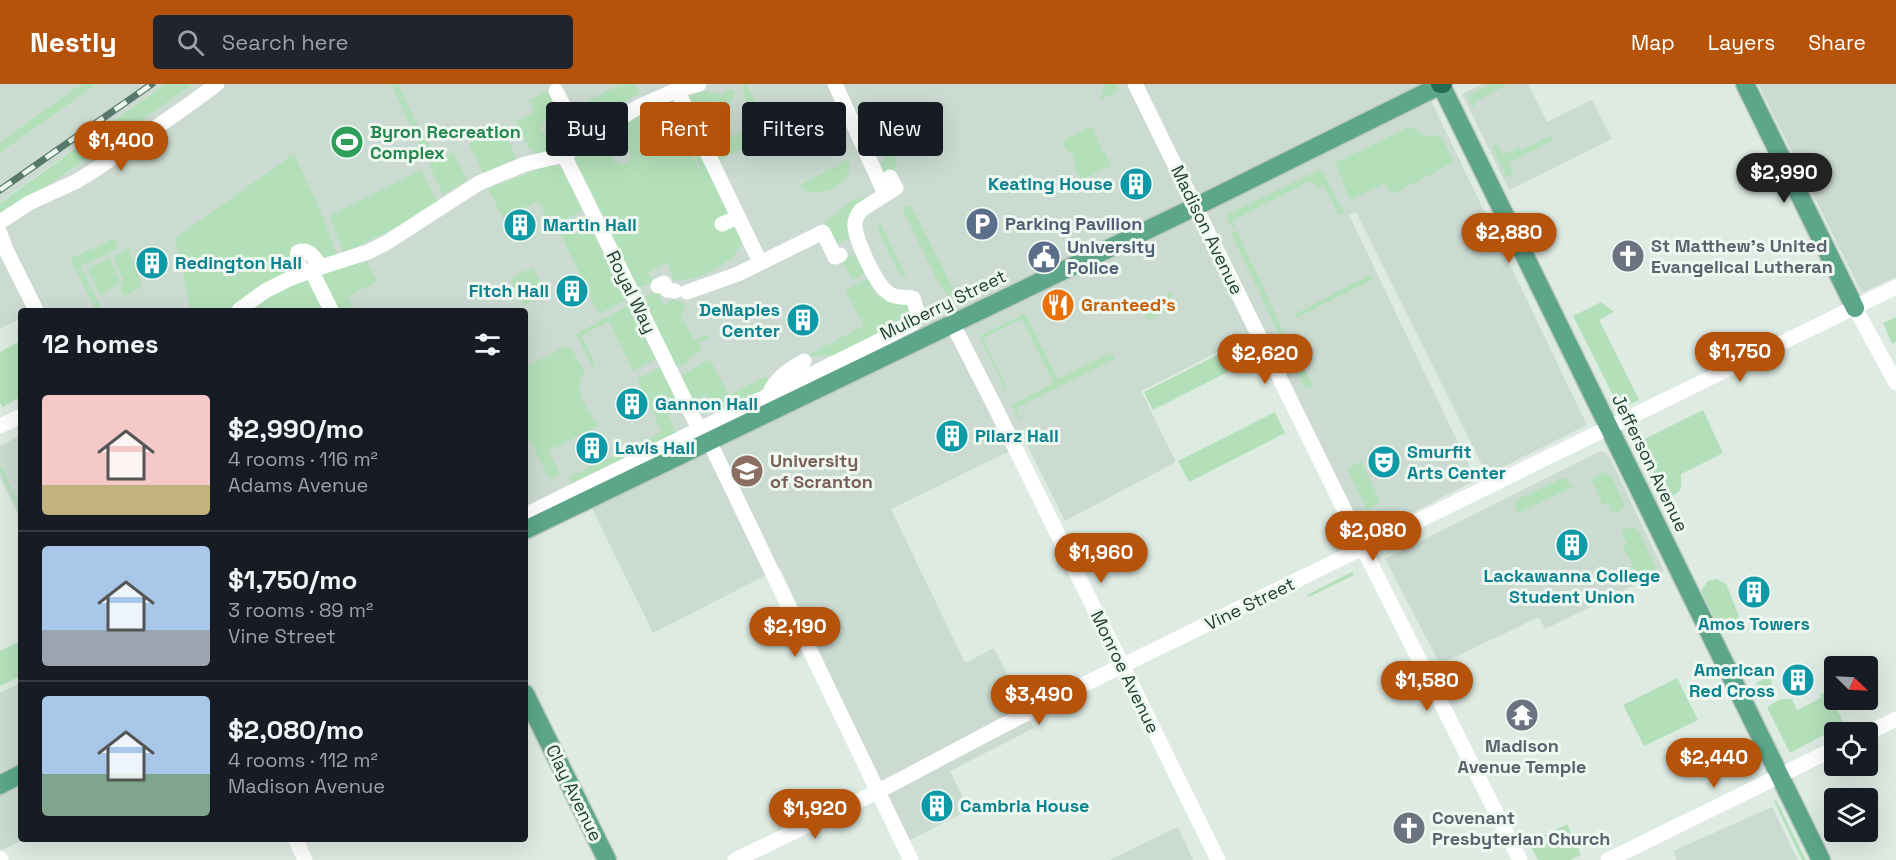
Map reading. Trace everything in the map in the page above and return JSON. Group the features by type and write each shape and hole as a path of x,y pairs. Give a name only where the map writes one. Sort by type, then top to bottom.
{"main road":[{"name":"Mulberry Street","path":"528,528 704,435 952,323 1195,207 1441,84"},
{"name":"Jefferson Avenue","path":"1441,84 1821,860"},
{"path":"1745,84 1855,308"},
{"name":"Clay Avenue","path":"528,700 607,860"},
{"path":"0,785 18,776"}],"street":[{"path":"0,222 29,203 93,171 217,84"},
{"path":"628,113 677,90 699,84"},
{"path":"528,514 704,435 767,397 915,322 917,311 915,300 911,297 891,295 878,281 855,227 857,215 885,183 835,84"},
{"name":"Madison Avenue","path":"1135,84 1520,860"},
{"path":"677,90 760,262"},
{"path":"556,92 561,102"},
{"path":"242,308 264,291 311,270 377,247 479,183 525,164 560,156"},
{"name":"Royal Way","path":"564,156 589,213 641,295 661,361 704,435 911,860"},
{"path":"722,224 738,217"},
{"path":"641,295 664,283 668,290 681,291 738,274 823,232 835,257 840,255"},
{"path":"0,233 35,308"},
{"path":"311,270 330,308"},
{"name":"Vine Street","path":"735,860 877,792 1123,666 1896,288"},
{"path":"1855,308 1896,383"},
{"name":"Monroe Avenue","path":"952,323 1218,860"},
{"path":"767,397 780,378 804,361"},
{"path":"0,426 18,417"},
{"path":"1878,728 1896,719"},
{"path":"1608,860 1824,754"},
{"path":"297,842 305,860"}],"shaded area":[{"path":"0,84 81,84 0,142"},
{"path":"97,84 165,84 0,202 0,153"},
{"name":"University of Scranton","path":"193,84 1423,84 1587,425 1487,475 1356,212 1349,215 1476,480 1355,542 1255,333 1141,391 1176,462 1065,521 1026,443 891,509 965,663 994,648 1034,728 950,771 969,810 908,841 780,568 653,633 583,490 528,517 528,308 18,308 18,320 0,329 0,219"},
{"path":"1482,84 1528,84 1547,122 1592,100 1612,139 1509,190 1462,94"},
{"path":"1758,84 1896,84 1896,277 1862,293"},
{"path":"18,437 18,514 0,478 0,446"},
{"path":"1601,451 1609,456 1664,571 1545,629 1539,617 1440,664 1385,559"},
{"path":"18,684 20,842 0,851 0,693"},
{"path":"1772,807 1798,860 1677,860 1673,851"},
{"path":"1178,827 1193,860 1109,860"}],"green space":[{"path":"81,84 97,84 0,153 0,142"},
{"path":"165,84 193,84 0,219 0,203"},
{"path":"391,84 398,84 418,126 412,129"},
{"path":"621,84 635,84 640,94 625,102 586,102"},
{"path":"744,84 748,84 755,102 747,102"},
{"path":"1105,84 1116,84 1119,90 1100,100"},
{"path":"1491,84 1509,84 1474,102 1473,107 1468,98 1469,95"},
{"path":"548,90 555,102 546,102 546,121 542,123 541,128 542,133 546,135 546,152 535,154 530,149 516,121 534,112 529,100"},
{"path":"729,90 734,91 735,94 730,103 690,102 688,98 694,94 706,92 721,95"},
{"path":"640,115 640,156 692,156 700,170 694,156 701,156 738,232 741,243 731,259 703,275 674,280 667,263 648,272 653,282 636,289 574,161 578,156 612,156 615,162 624,164 629,160 631,154 628,149 628,121"},
{"path":"1092,126 1103,153 1105,152 1111,165 1081,180 1073,165 1076,163 1071,152 1068,153 1062,141"},
{"path":"1409,127 1430,136 1440,134 1454,162 1391,195 1385,183 1350,200 1335,163"},
{"path":"503,128 515,159 484,174 469,144"},
{"path":"422,130 435,156 424,154 414,134"},
{"path":"730,133 733,136 742,133 742,149 730,155"},
{"path":"1551,135 1553,140 1509,163 1514,174 1507,177 1492,147 1497,144 1503,155 1519,147 1521,150"},
{"path":"453,152 467,180 443,195 429,164"},
{"path":"294,154 318,205 338,256 324,260 313,250 296,270 231,308 191,308 175,238"},
{"path":"716,156 728,156 718,161"},
{"path":"894,156 898,165 893,167 895,170 882,172 880,167 885,157"},
{"path":"848,160 850,168 848,175 837,186 813,193 804,190 799,185"},
{"path":"549,165 559,166 563,170 583,210 551,227 538,201 503,218 488,189"},
{"path":"1321,169 1344,213 1339,215 1324,186 1319,188 1309,181 1232,221 1235,227 1232,228 1226,215"},
{"path":"421,170 437,201 413,219 344,253 329,216"},
{"path":"866,198 854,236 835,245 825,226 826,221 854,199"},
{"path":"911,205 957,296 954,298 949,297 940,286 903,211"},
{"path":"587,219 626,300 599,314 560,233"},
{"path":"880,222 906,278 900,275 877,229"},
{"path":"1237,231 1302,371 1305,370 1313,386 1306,389 1231,234"},
{"path":"115,238 118,249 81,266 101,308 95,308 70,259"},
{"path":"129,248 142,287 123,296 120,288 123,280 113,256"},
{"path":"860,252 867,272 852,280 842,260"},
{"path":"109,258 120,281 118,285 100,295 87,269"},
{"path":"367,261 377,281 348,297 354,308 335,308 322,275 326,271"},
{"path":"533,267 546,294 524,306 510,278"},
{"path":"1370,275 1372,280 1297,318 1295,314"},
{"path":"869,278 874,281 869,284 879,298 882,295 908,303 913,315 837,356 820,355 798,360 864,326 845,290"},
{"path":"303,279 310,280 324,308 254,308"},
{"path":"657,291 664,305 674,299 686,305 681,315 694,340 707,334 709,337 698,343 700,352 688,358 690,362 676,368 643,300"},
{"path":"1172,292 1168,311 1148,321 1141,307"},
{"path":"1601,302 1614,312 1599,320 1639,400 1628,405 1616,401 1573,316"},
{"path":"629,305 656,359 633,371 609,321 582,336 596,367 593,368 576,334"},
{"path":"1025,313 1057,379 1111,353 1115,359 1016,408 1021,419 1019,420 1012,405 1053,383 1022,319 983,338 1007,389 1005,390 979,336"},
{"path":"1896,317 1896,342 1892,344 1883,323"},
{"path":"18,343 18,399 2,407 0,402 0,352"},
{"path":"1239,344 1248,362 1153,410 1144,392"},
{"path":"566,346 571,348 585,373 579,385 582,399 598,426 549,451 560,474 550,479 528,438 528,365"},
{"path":"710,359 729,395 766,376 770,383 767,389 716,417 706,395 693,401 680,376"},
{"path":"660,367 680,408 668,415 678,436 574,488 569,477 629,448 627,443 632,440 635,445 662,432 637,379"},
{"path":"1703,410 1723,453 1681,474 1680,490 1666,500 1639,442"},
{"path":"1275,412 1285,433 1189,482 1178,461"},
{"path":"1361,461 1380,502 1367,510 1347,468"},
{"path":"0,464 18,503 18,509 0,472"},
{"path":"1606,472 1611,476 1625,505 1623,509 1613,514 1608,503 1603,505 1591,479"},
{"path":"1562,478 1568,480 1573,487 1518,513 1515,501"},
{"path":"1631,527 1638,530 1659,574 1641,582 1623,546 1627,543 1621,532"},
{"path":"1352,572 1354,575 1309,597 1307,595"},
{"path":"1717,579 1726,584 1739,616 1738,621 1729,627 1719,625 1702,593 1708,581"},
{"path":"18,642 18,677 0,686 0,651"},
{"path":"1770,675 1774,693 1764,700 1756,683"},
{"path":"1677,678 1698,720 1644,746 1623,705"},
{"path":"1824,693 1824,710 1837,710 1843,722 1824,722 1824,735 1790,753 1767,707 1781,699 1792,699 1797,710 1821,698 1820,695"},
{"path":"1776,800 1806,860 1802,860 1774,801"},
{"path":"1567,824 1581,855 1570,860 1538,860 1529,843"}],"railway":[{"path":"0,190 152,84"}],"place":[{"name":"Byron Recreation Complex","path":"347,142"},
{"name":"Keating House","path":"1136,184"},
{"name":"Parking Pavilion","path":"982,224"},
{"name":"Martin Hall","path":"520,225"},
{"name":"St Matthew's United Evangelical Lutheran","path":"1628,256"},
{"name":"University Police","path":"1044,257"},
{"name":"Redington Hall","path":"152,263"},
{"name":"Fitch Hall","path":"572,291"},
{"name":"Granteed's","path":"1058,305"},
{"name":"DeNaples Center","path":"803,320"},
{"name":"Gannon Hall","path":"632,404"},
{"name":"Pilarz Hall","path":"952,436"},
{"name":"Lavis Hall","path":"592,448"},
{"name":"Smurfit Arts Center","path":"1384,462"},
{"name":"University of Scranton","path":"747,471"},
{"name":"Lackawanna College Student Union","path":"1572,545"},
{"name":"Amos Towers","path":"1754,592"},
{"name":"American Red Cross","path":"1798,680"},
{"name":"Madison Avenue Temple","path":"1522,715"},
{"name":"Cambria House","path":"937,806"},
{"name":"Covenant Presbyterian Church","path":"1409,828"}]}
